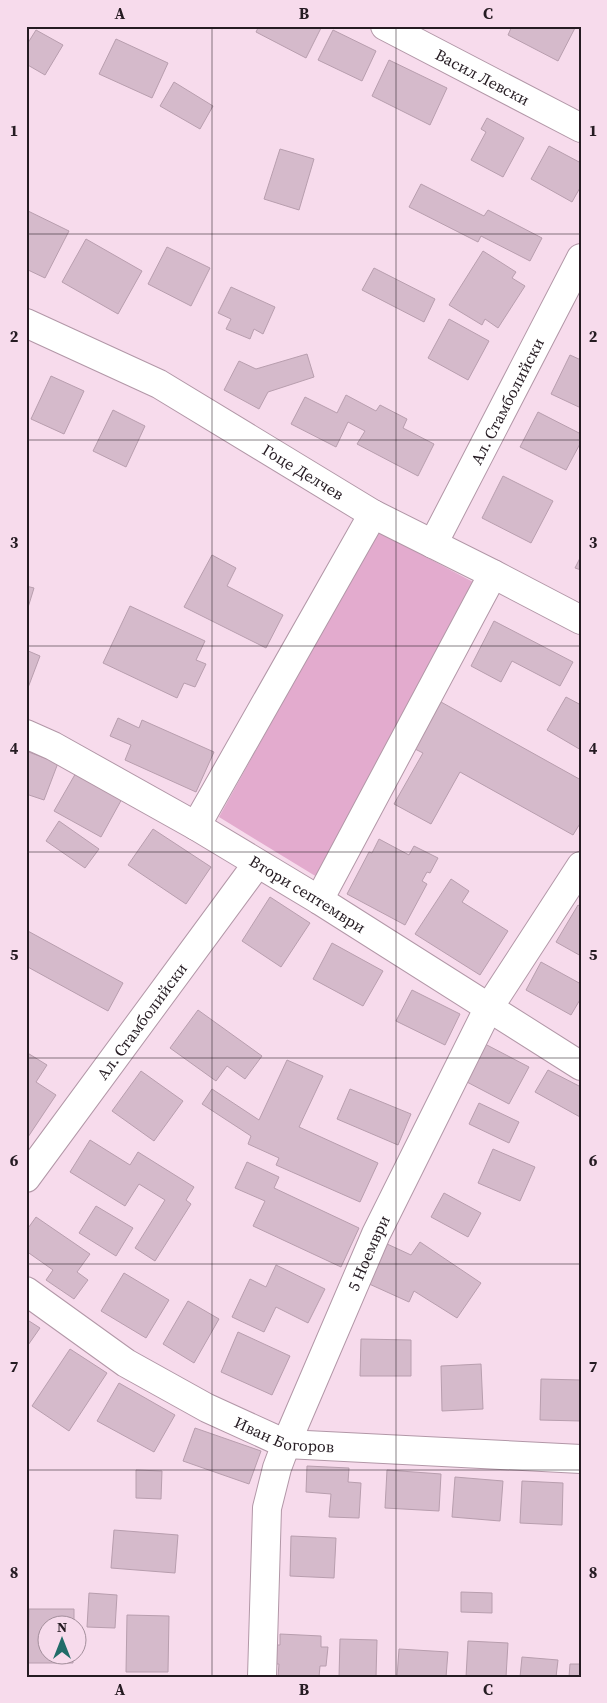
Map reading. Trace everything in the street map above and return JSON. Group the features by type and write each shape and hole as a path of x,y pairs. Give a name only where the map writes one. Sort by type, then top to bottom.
{"street":[{"name":"Васил Левски","path":"385,26 581,128"},
{"name":"Ал. Стамболийски","path":"432,544 581,258"},
{"name":"Гоце Делчев","path":"26,323 159,384 373,514 581,620"},
{"path":"196,826 373,514"},
{"path":"319,900 493,574"},
{"name":"Втори септември","path":"26,734 53,746 196,826 319,900 488,1009 581,1066"},
{"name":"Ал. Стамболийски","path":"26,1178 257,864"},
{"name":"5 Ноември","path":"262,1677 267,1508 277,1468 286,1444 376,1234 488,1009 581,866"},
{"name":"Иван Богоров","path":"26,1291 126,1364 207,1408 286,1444 581,1459"}],"shaded area":[{"path":"377,531 475,583 317,877 219,817"}],"building":[{"path":"259,26 322,26 306,58 256,32"},
{"path":"512,26 576,26 558,61 508,35"},
{"path":"36,30 63,45 45,75 26,64 26,46"},
{"path":"333,30 376,51 362,81 318,60"},
{"path":"116,39 168,63 152,98 99,74"},
{"path":"389,60 447,88 430,125 372,96"},
{"path":"174,82 213,106 200,129 160,106"},
{"path":"487,118 524,138 503,177 471,160 486,132 481,129"},
{"path":"549,146 581,163 581,186 572,202 531,179"},
{"path":"280,149 314,159 299,210 264,199"},
{"path":"421,184 484,216 488,210 542,238 530,261 481,236 478,242 409,207"},
{"path":"26,210 69,231 45,278 26,269"},
{"path":"86,239 142,271 118,314 62,282"},
{"path":"167,247 210,268 191,306 148,284"},
{"path":"483,251 516,272 512,278 525,286 498,328 485,319 482,325 449,305"},
{"path":"374,268 435,299 424,322 362,290"},
{"path":"231,287 275,307 263,334 254,329 250,339 226,329 231,319 218,313"},
{"path":"449,319 489,341 468,380 428,358"},
{"path":"307,354 314,377 268,392 259,409 224,390 239,361 256,369"},
{"path":"570,355 581,360 581,408 551,394"},
{"path":"51,376 84,391 64,434 31,419"},
{"path":"346,395 376,411 380,405 407,419 403,428 434,444 418,476 357,444 365,431 348,422 336,447 291,424 305,397 337,413"},
{"path":"113,410 145,426 126,467 93,451"},
{"path":"538,412 581,434 581,442 566,470 520,447"},
{"path":"503,476 553,501 531,543 482,518"},
{"path":"212,555 236,568 227,586 283,615 266,648 184,607"},
{"path":"581,556 581,570 575,568"},
{"path":"26,586 34,588 26,614"},
{"path":"130,606 205,641 196,660 206,664 195,687 184,683 177,698 103,663"},
{"path":"494,621 573,662 560,686 512,661 501,682 471,666"},
{"path":"26,650 40,656 26,693"},
{"path":"566,697 581,705 581,750 547,730"},
{"path":"441,702 581,780 581,822 573,835 460,772 431,824 394,804 423,753 415,749"},
{"path":"118,718 139,728 142,720 214,752 196,792 125,760 131,745 110,736"},
{"path":"26,751 58,763 44,800 26,794"},
{"path":"77,771 123,797 101,837 54,811"},
{"path":"59,821 99,849 85,868 46,841"},
{"path":"153,829 211,867 186,904 128,865"},
{"path":"379,839 409,855 414,846 438,858 430,873 427,872 422,881 427,884 405,925 347,894 369,852 372,853"},
{"path":"451,879 469,891 462,902 508,931 480,975 415,934"},
{"path":"270,897 310,923 281,967 242,941"},
{"path":"578,905 581,907 581,956 556,942"},
{"path":"26,930 123,983 108,1011 26,966"},
{"path":"332,943 383,971 363,1006 313,979"},
{"path":"541,962 581,984 581,998 571,1015 526,990"},
{"path":"412,990 460,1014 445,1045 396,1021"},
{"path":"198,1010 262,1056 245,1079 227,1066 216,1081 170,1048"},
{"path":"485,1044 529,1067 509,1104 465,1081"},
{"path":"26,1052 47,1065 36,1082 56,1095 26,1140"},
{"path":"287,1060 323,1076 299,1127 378,1163 360,1202 276,1165 279,1158 248,1144 251,1136 202,1104 212,1089 259,1120"},
{"path":"548,1070 581,1087 580,1117 535,1092"},
{"path":"141,1071 183,1101 154,1141 112,1111"},
{"path":"350,1089 411,1114 398,1145 337,1119"},
{"path":"479,1103 519,1122 509,1143 469,1124"},
{"path":"90,1140 130,1165 138,1152 194,1187 186,1200 191,1204 155,1261 135,1248 165,1200 139,1184 125,1206 70,1172"},
{"path":"493,1149 535,1167 520,1201 478,1183"},
{"path":"247,1162 279,1177 274,1188 359,1228 341,1267 253,1226 265,1201 235,1188"},
{"path":"444,1193 481,1213 468,1237 431,1217"},
{"path":"96,1206 133,1228 116,1256 79,1233"},
{"path":"36,1217 90,1254 77,1272 88,1280 74,1299 46,1280 53,1270 26,1251 26,1231"},
{"path":"420,1242 481,1283 457,1318 414,1291 409,1302 367,1283 385,1243 411,1255"},
{"path":"276,1265 325,1289 308,1323 276,1307 264,1332 232,1317 250,1279 266,1287"},
{"path":"124,1273 169,1300 146,1338 101,1311"},
{"path":"188,1301 219,1319 194,1363 163,1344"},
{"path":"26,1319 40,1328 26,1348"},
{"path":"238,1332 290,1356 272,1395 221,1372"},
{"path":"361,1339 411,1340 411,1376 360,1376"},
{"path":"70,1349 107,1373 69,1431 32,1406"},
{"path":"481,1364 483,1409 442,1411 441,1366"},
{"path":"541,1379 581,1380 581,1421 540,1420"},
{"path":"119,1383 175,1415 154,1452 97,1421"},
{"path":"195,1428 261,1451 249,1484 183,1461"},
{"path":"307,1466 349,1468 348,1482 361,1483 359,1518 329,1517 331,1494 306,1492"},
{"path":"136,1470 162,1471 161,1499 136,1498"},
{"path":"387,1470 441,1474 439,1511 385,1508"},
{"path":"455,1477 503,1481 500,1521 452,1517"},
{"path":"522,1481 563,1483 562,1525 520,1523"},
{"path":"114,1530 178,1535 175,1573 111,1568"},
{"path":"291,1536 336,1538 334,1578 290,1576"},
{"path":"461,1592 492,1593 492,1613 461,1612"},
{"path":"89,1593 117,1595 115,1628 88,1627"},
{"path":"29,1609 74,1609 74,1616 38,1616 38,1663 28,1663"},
{"path":"127,1615 169,1616 168,1672 126,1672"},
{"path":"280,1634 321,1636 321,1647 328,1647 326,1666 320,1666 319,1677 278,1677 279,1664 269,1664 270,1645 280,1645"},
{"path":"340,1639 377,1640 376,1677 339,1677"},
{"path":"468,1641 508,1643 506,1677 466,1677"},
{"path":"399,1649 448,1652 446,1677 397,1677"},
{"path":"522,1657 558,1660 556,1677 520,1677"},
{"path":"570,1664 581,1664 581,1677 569,1677"}]}
